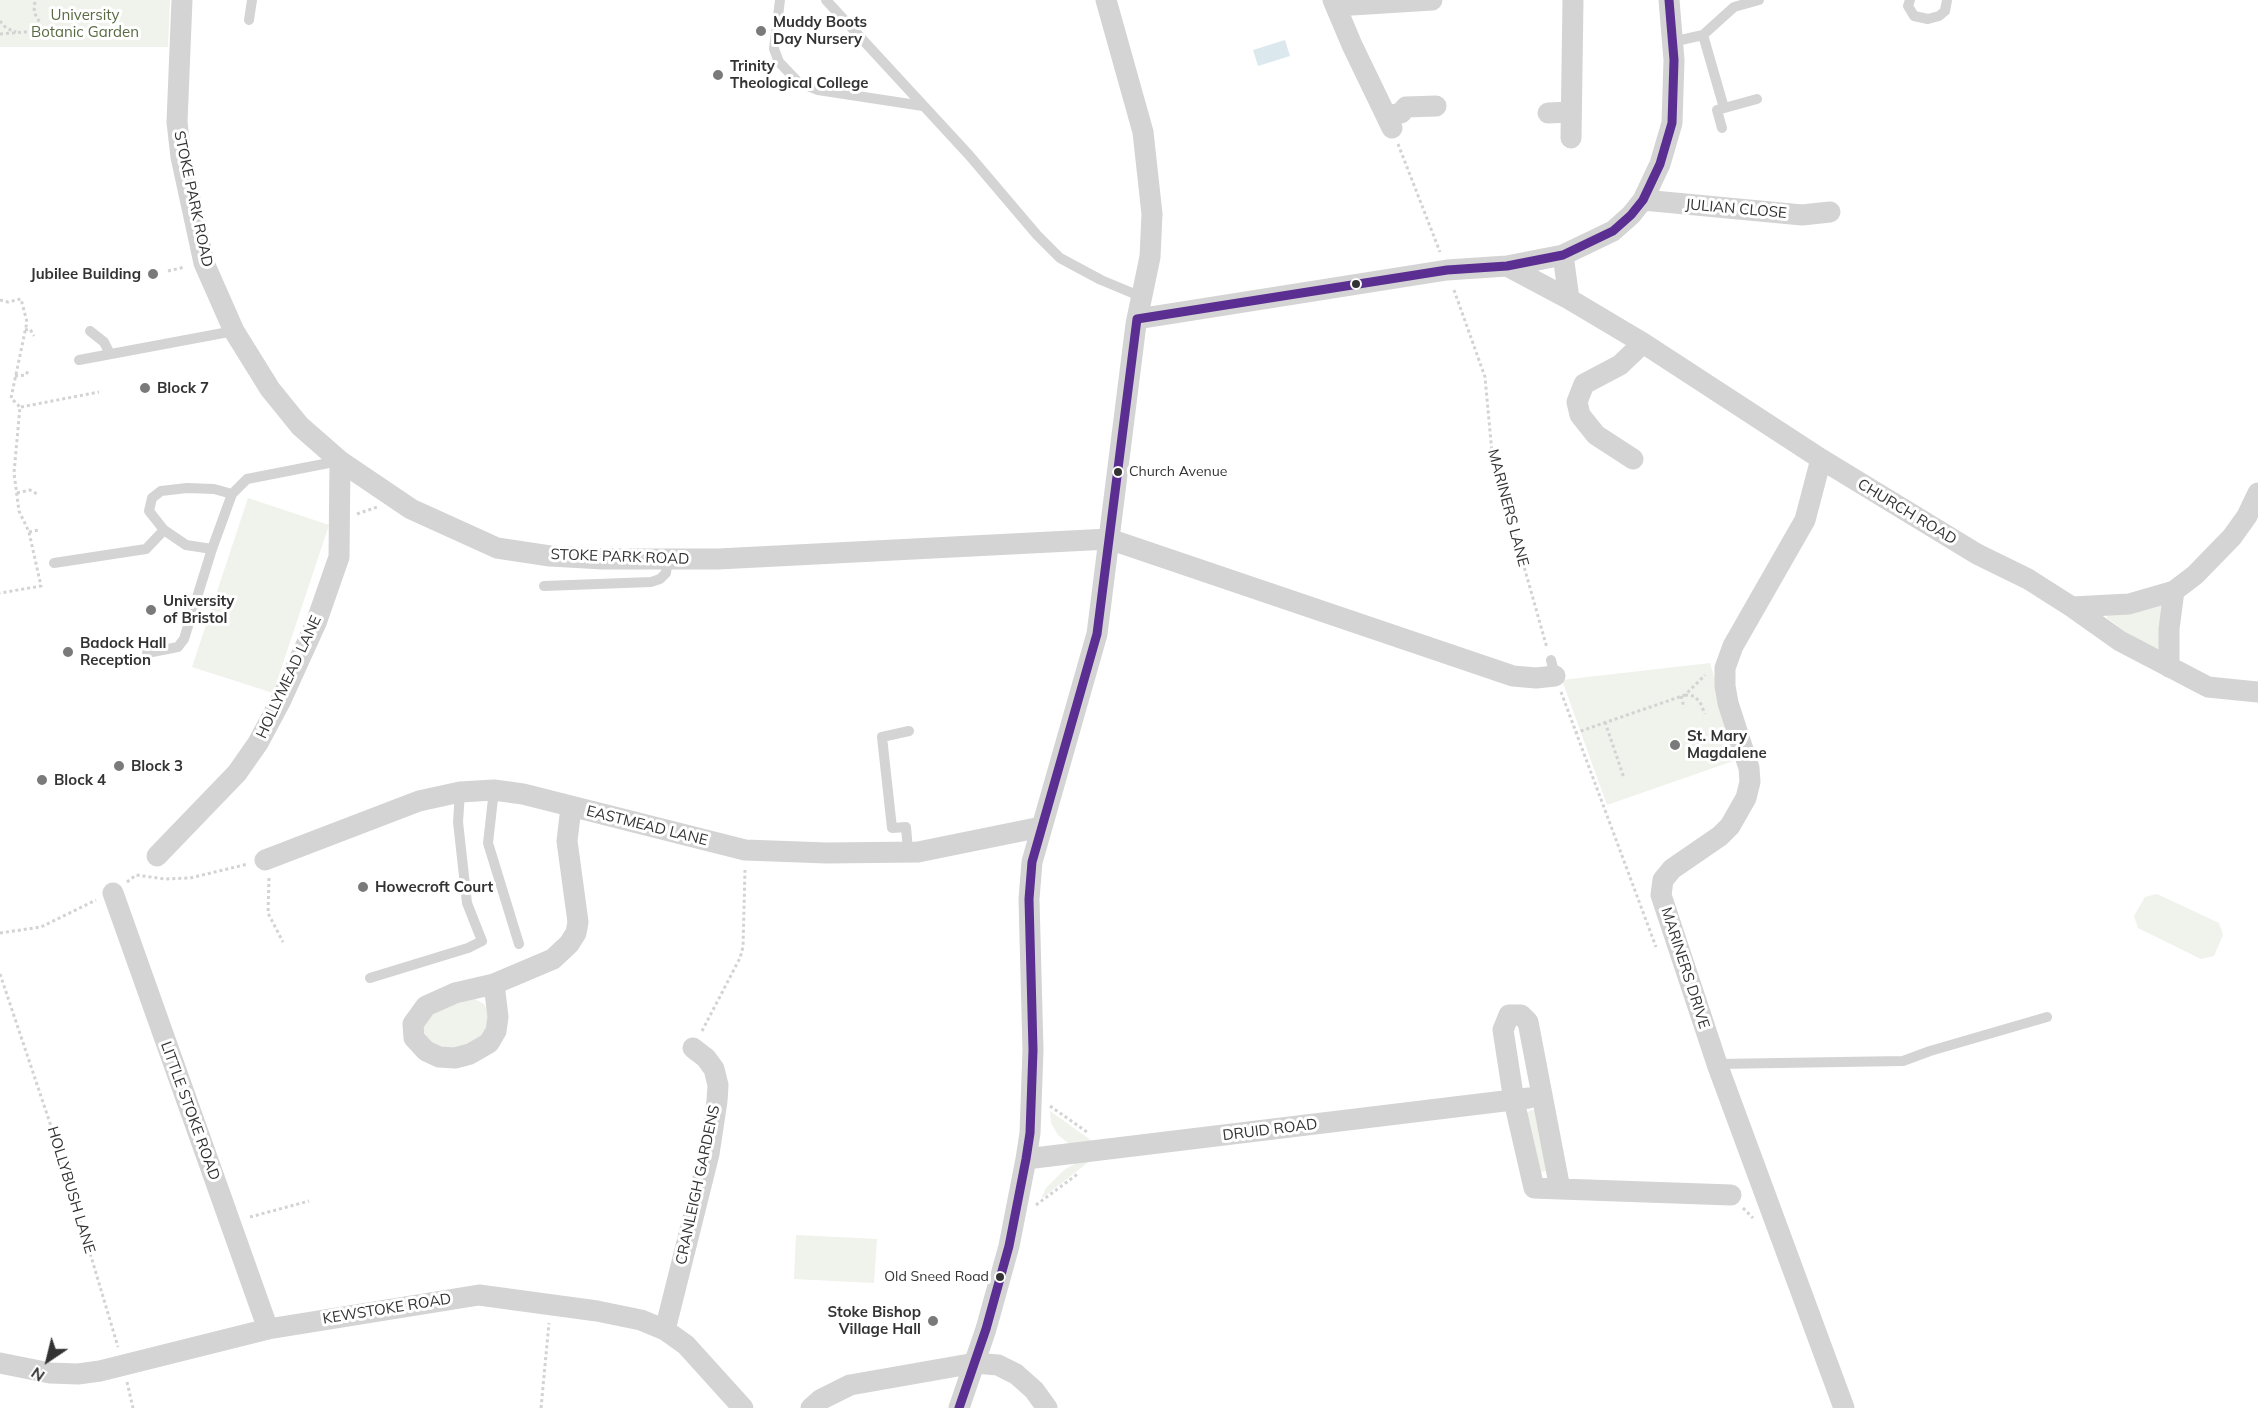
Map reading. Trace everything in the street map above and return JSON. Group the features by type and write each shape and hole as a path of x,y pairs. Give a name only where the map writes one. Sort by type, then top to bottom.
{"street":[{"name":"STOKE PARK ROAD","path":"182,0 177,122 182,157 204,263 234,332 270,389 300,426 340,461 411,509 497,548 550,556 603,559 718,559 1109,539"},
{"path":"959,1408 975,1363 1009,1246 1026,1159 1030,1133 1033,1050 1029,899 1032,862 1097,634 1137,319 1150,257 1152,214 1143,132 1106,0"},
{"path":"1432,0 1334,3 1389,122 1406,107 1436,106"},
{"path":"1571,138 1573,0"},
{"path":"1137,319 1447,270 1507,266 1563,255 1613,231 1631,215 1643,200 1660,164 1672,123 1674,60 1669,0"},
{"path":"1548,113 1572,112"},
{"name":"JULIAN CLOSE","path":"1643,200 1802,215 1830,212"},
{"path":"1563,255 1569,299"},
{"name":"CHURCH ROAD","path":"1507,266 1569,299 1643,343 1821,459 1977,554 2028,579 2120,641 2208,687 2258,692"},
{"path":"1634,459 1596,435 1580,415 1577,402 1584,384 1620,365 1643,343"},
{"name":"MARINERS DRIVE","path":"1821,459 1805,520 1733,646 1725,670 1728,703 1749,768 1750,782 1746,798 1739,813 1725,831 1672,869 1663,880 1661,895 1717,1064 1844,1408"},
{"name":"HOLLYMEAD LANE","path":"157,856 237,773 281,700 320,612 339,557 340,461"},
{"path":"2072,607 2129,604 2174,591 2195,575 2232,537 2247,516 2258,493"},
{"path":"1109,539 1513,676 1536,678 1553,668"},
{"path":"2169,667 2169,628 2174,591"},
{"name":"EASTMEAD LANE","path":"267,860 419,801 460,792 494,790 523,794 745,850 827,853 918,852 1041,827"},
{"path":"494,984 553,959 569,944 576,933 578,913 567,841 571,807"},
{"name":"LITTLE STOKE ROAD","path":"113,893 268,1329"},
{"path":"1560,1189 1528,1022 1521,1015 1509,1015 1503,1030 1514,1101 1534,1188 1560,1189 1731,1195"},
{"name":"CRANLEIGH GARDENS","path":"665,1330 709,1154 717,1101 718,1085 714,1069 706,1058 693,1048"},
{"name":"DRUID ROAD","path":"1026,1159 1541,1096"},
{"name":"KEWSTOKE ROAD","path":"0,1363 50,1373 78,1374 123,1366 268,1329 479,1295 551,1304 641,1320 665,1330 686,1345 743,1408"},
{"path":"811,1408 820,1400 850,1385 975,1363 998,1365 1016,1374 1024,1380 1047,1408"}],"lane":[{"path":"249,20 252,0"},
{"path":"780,0 774,49 779,62 798,82 818,90 923,106"},
{"path":"826,0 1037,236 1060,258 1101,280 1142,297"},
{"path":"1672,42 1703,35 1734,7 1759,0"},
{"path":"1910,0 1908,6 1914,16 1928,19 1939,16 1944,11 1947,0"},
{"path":"1703,35 1724,108"},
{"path":"1722,128 1717,110 1757,99"},
{"path":"90,331 104,342 110,354"},
{"path":"79,360 234,332"},
{"path":"147,653 178,646 184,639 232,494 247,478 340,461"},
{"path":"212,549 186,545 164,530 149,511 152,498 161,492 202,488 232,494"},
{"path":"54,562 146,549 164,530"},
{"path":"544,586 651,582 660,579 666,573 668,560"},
{"path":"908,851 906,827 892,828 882,737 909,731"},
{"path":"494,790 488,843 519,944"},
{"path":"370,978 468,948 482,941 467,903 458,822 460,792"},
{"path":"1717,1064 1903,1061 2047,1017"}],"path":[{"path":"0,34 38,31 40,23 34,12 35,0"},
{"path":"0,21 6,28 17,32"},
{"name":"MARINERS LANE","path":"1389,122 1447,270 1485,377 1492,453 1553,668"},
{"path":"0,300 8,302 21,299 27,322 11,399 20,407"},
{"path":"25,330 30,330 34,336"},
{"path":"15,376 26,375 29,369"},
{"path":"20,407 99,392"},
{"path":"0,593 41,586 29,532 19,511 14,473 20,407"},
{"path":"17,493 30,490 37,494"},
{"path":"339,521 396,500"},
{"path":"29,532 39,530"},
{"path":"1683,695 1702,677 1725,670"},
{"path":"1683,695 1684,707"},
{"path":"1575,733 1683,695 1694,696 1700,702 1705,714"},
{"path":"1605,722 1624,778"},
{"path":"712,1012 740,958 743,947 745,850"},
{"path":"267,860 268,913 283,942"},
{"name":"HOLLYBUSH LANE","path":"0,974 62,1159 123,1366 133,1408"},
{"path":"230,1222 309,1202"},
{"path":"541,1408 551,1304"}],"green space":[{"name":"University Botanic Garden","path":"0,0 170,0 168,47 0,47"},
{"path":"248,498 329,525 273,693 192,667"},
{"path":"2164,603 2159,650 2131,636 2107,618 2107,614"},
{"path":"1710,663 1739,759 1607,805 1562,680"},
{"path":"2157,894 2219,923 2223,935 2214,956 2201,959 2138,928 2134,916 2145,897"},
{"path":"475,999 484,1004 488,1012 487,1025 482,1036 469,1046 441,1049 428,1040 423,1030 424,1021 439,1008"},
{"path":"1536,1110 1546,1171 1542,1172 1537,1169 1527,1113"},
{"path":"1050,1111 1095,1143 1084,1145 1068,1143 1058,1135 1051,1123"},
{"path":"1090,1161 1041,1199 1046,1188 1064,1170 1076,1163"},
{"path":"796,1235 877,1239 874,1283 794,1279"}],"shaded area":[{"path":"1285,40 1290,56 1258,66 1253,50"}],"transit line":[{"path":"1137,319 1447,270 1507,266 1563,255 1613,231 1631,215 1643,200 1660,164 1672,123 1674,60 1669,0"},
{"path":"959,1408 986,1329 1009,1246 1026,1159 1030,1133 1033,1050 1029,899 1032,862 1097,634 1137,319"}],"place":[{"name":"Muddy Boots Day Nursery","path":"761,31"},
{"name":"Trinity Theological College","path":"718,75"},
{"name":"Jubilee Building","path":"153,274"},
{"name":"Block 7","path":"145,388"},
{"name":"Church Avenue","path":"1118,472"},
{"name":"University of Bristol","path":"151,610"},
{"name":"Badock Hall Reception","path":"68,652"},
{"name":"St. Mary Magdalene","path":"1675,745"},
{"name":"Block 3","path":"119,766"},
{"name":"Block 4","path":"42,780"},
{"name":"Howecroft Court","path":"363,887"},
{"name":"Old Sneed Road","path":"1000,1277"},
{"name":"Stoke Bishop Village Hall","path":"933,1321"}]}
